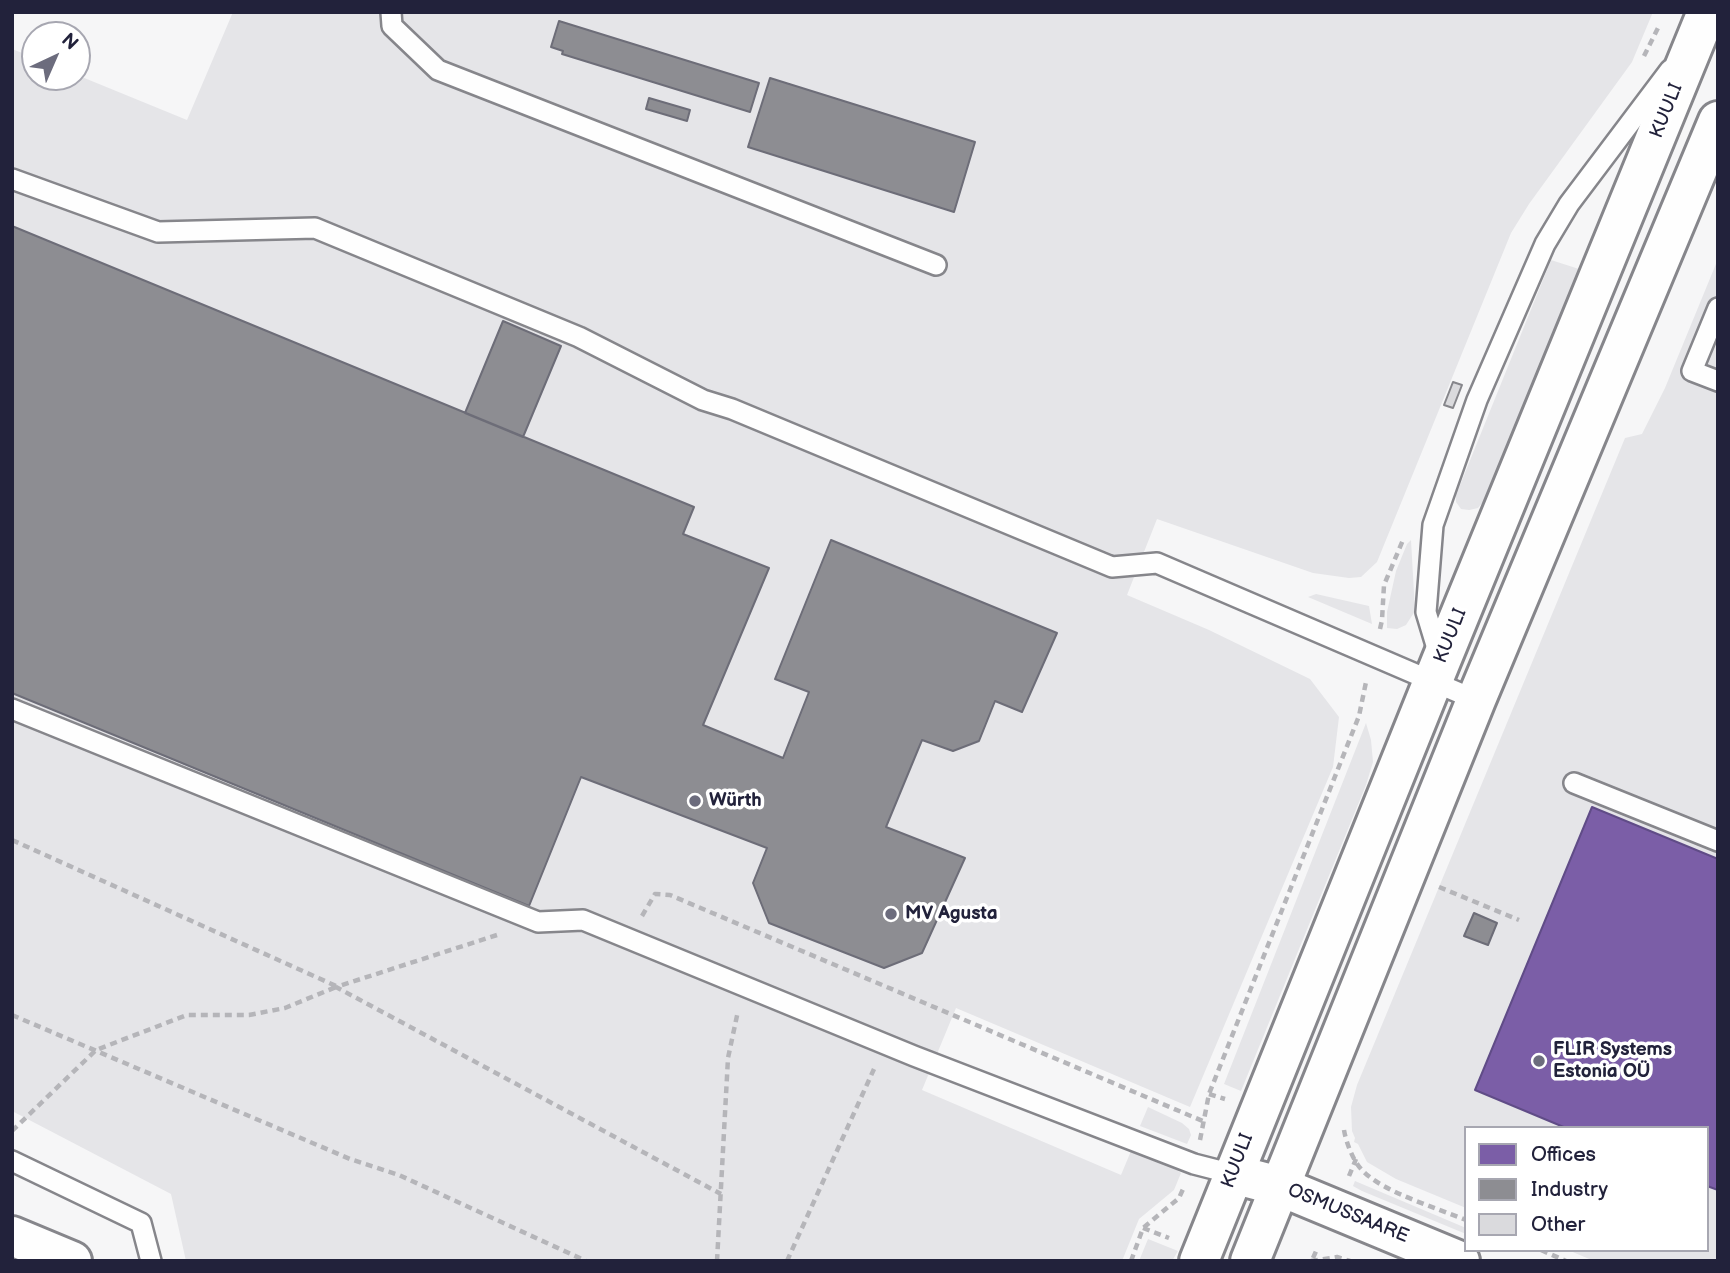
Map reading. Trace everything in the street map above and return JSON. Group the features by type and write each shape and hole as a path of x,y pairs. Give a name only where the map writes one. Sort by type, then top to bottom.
{"main road":[{"name":"KUULI","path":"1186,1250 1233,1174 1703,21"},
{"path":"1250,1261 1476,700 1717,122"},
{"name":"OSMUSSAARE","path":"1233,1174 1279,1186 1460,1261"},
{"path":"12,1236 72,1261"}],"lane":[{"path":"391,12 392,26 438,70 936,265"},
{"path":"1437,671 1426,612 1433,525 1477,400 1545,244 1569,204 1703,21"},
{"path":"12,179 158,232 315,228 579,337 703,400 1112,567 1157,563 1437,671 1476,700"},
{"path":"1718,308 1692,371 1718,381"},
{"path":"12,709 538,922 583,920 1194,1164 1233,1174"},
{"path":"1574,783 1718,841"},
{"path":"12,1161 141,1223 151,1261"}],"path":[{"path":"12,840 336,987 721,1194"},
{"path":"1432,884 1519,920"},
{"path":"629,938 655,894 670,895 1205,1122"},
{"path":"12,1130 96,1050 187,1015 249,1015 285,1009 336,987 538,922"},
{"path":"717,1261 728,1058 746,986"},
{"path":"12,1015 167,1083 351,1159 399,1175 586,1261"},
{"path":"787,1261 886,1043"},
{"path":"1342,1120 1343,1138 1361,1169 1385,1187 1464,1219"},
{"path":"1349,1175 1356,1159"},
{"path":"1143,1228 1186,1250"},
{"path":"1312,1260 1317,1250"},
{"path":"1546,1252 1566,1261"},
{"path":"1312,1260 1337,1257 1350,1261"}],"shaded area":[{"path":"233,12 1653,12 1632,62 1511,233 1377,562 1361,577 1313,573 1157,519 1127,595 1209,630 1310,679 1339,717 1333,767 1190,1107 956,1008 922,1090 1121,1175 1131,1151 1181,1173 1174,1190 1139,1219 1122,1261 186,1261 171,1194 12,1111 12,49 21,53 21,91 91,91 91,81 187,120"},
{"path":"1718,259 1718,1261 1594,1261 1573,1252 1709,1252 1709,1126 1464,1126 1464,1207 1396,1179 1367,1162 1358,1144 1354,1142 1351,1107 1357,1085 1625,438 1642,434 1665,388"},
{"path":"1551,260 1579,269 1483,502 1478,508 1461,509 1456,502 1456,495"},
{"path":"1411,540 1415,611 1406,625 1397,629 1387,628 1387,612 1396,571"},
{"path":"1316,594 1369,606 1372,624 1308,597"},
{"path":"1366,723 1373,762 1366,785 1241,1091 1224,1084"},
{"path":"1148,1107 1189,1129 1191,1135 1187,1144 1140,1126"},
{"path":"1355,1181 1464,1227 1464,1233 1362,1191 1353,1186"},
{"path":"1148,1239 1178,1251 1172,1261 1139,1261"}],"building: Offices":[{"path":"1592,807 1718,859 1718,1190 1709,1187 1709,1126 1561,1126 1475,1090"}],"building: Industry":[{"path":"559,21 759,83 750,112 562,54 563,51 551,47"},
{"path":"770,78 975,142 954,212 748,147"},
{"path":"649,98 690,110 687,121 646,109"},
{"path":"12,226 694,507 683,534 769,568 703,725 783,758 809,692 775,679 831,540 1057,633 1022,712 995,701 979,741 953,751 922,740 886,827 965,858 922,953 884,968 769,923 753,883 767,848 581,777 529,906 12,693"},
{"path":"503,321 561,346 523,437 465,413"},
{"path":"1474,913 1497,923 1488,945 1464,936"}],"building: Other":[{"path":"1453,382 1462,385 1453,408 1444,405"}],"place":[{"name":"Würth","path":"695,801"},
{"name":"MV Agusta","path":"891,914"},
{"name":"FLIR Systems Estonia OÜ","path":"1539,1061"}]}
